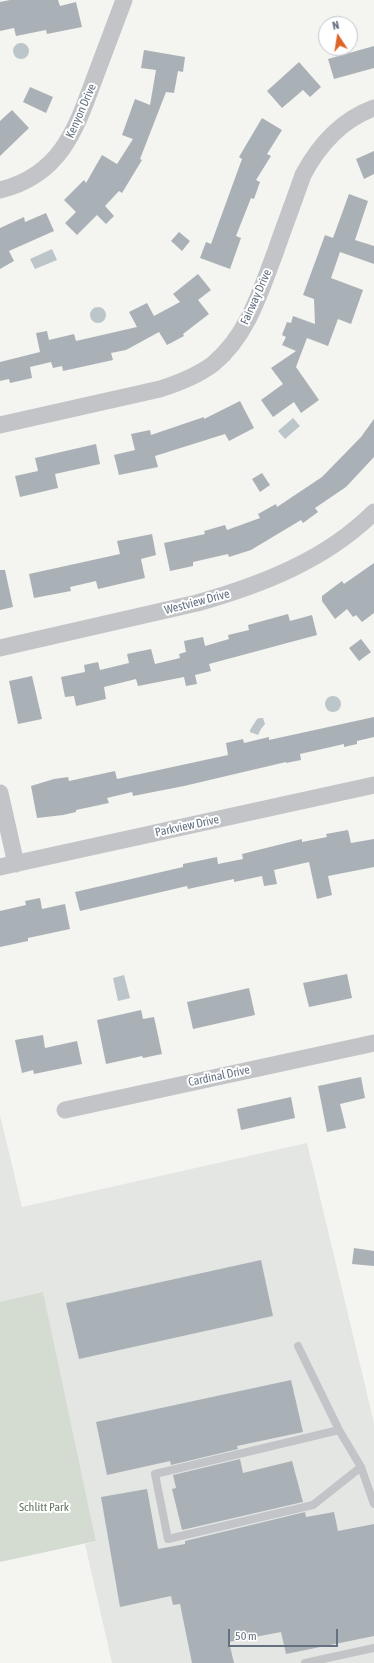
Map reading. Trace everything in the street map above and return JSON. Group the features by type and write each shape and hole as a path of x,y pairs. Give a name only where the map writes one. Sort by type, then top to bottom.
{"street":[{"name":"Kenyon Drive","path":"0,190 27,179 43,170 62,150 77,126 124,0"},
{"name":"Fairway Drive","path":"0,425 181,382 213,364 231,346 257,301 300,183 309,164 325,140 334,132 355,117 374,108"},
{"name":"Westview Drive","path":"0,648 197,603 229,594 282,573 309,560 353,532 374,512"},
{"name":"Parkview Drive","path":"8,866 374,785"},
{"path":"0,793 8,866"},
{"name":"Cardinal Drive","path":"65,1110 374,1044"}],"lane":[{"path":"298,1346 340,1430 361,1467 374,1504"},
{"path":"340,1430 155,1474 168,1539 313,1504 361,1467"},
{"path":"305,1663 374,1648"}],"shaded area":[{"path":"21,43 27,45 29,51 27,57 21,59 15,57 13,51 15,45"},
{"path":"52,249 57,260 35,269 30,259"},
{"path":"98,307 104,309 106,315 104,321 98,323 92,321 90,315 92,309"},
{"path":"293,418 300,426 285,439 278,431"},
{"path":"333,696 339,698 341,704 339,710 333,712 327,710 325,704 327,698"},
{"path":"263,718 265,724 258,735 250,732 257,719"},
{"path":"124,975 130,998 118,1001 113,978"},
{"path":"0,1115 22,1207 307,1143 374,1423 374,1663 112,1663 85,1544 96,1541 43,1293 0,1302"}],"green space":[{"name":"Schlitt Park","path":"43,1292 96,1541 0,1562 0,1302"}],"building":[{"path":"10,0 58,0 60,6 76,2 82,27 47,34 46,30 16,36 14,28 0,31 0,2"},
{"path":"374,46 374,68 334,79 328,59 339,56 358,56 358,51"},
{"path":"144,50 185,57 183,72 178,71 174,93 166,92 140,159 142,160 122,193 119,191 105,206 114,216 106,224 97,215 77,235 65,223 76,212 64,200 84,180 86,183 102,155 117,164 133,139 122,135 135,99 150,105 156,70 141,68"},
{"path":"299,62 321,87 310,97 303,90 282,108 267,91"},
{"path":"30,87 53,97 46,113 23,102"},
{"path":"12,110 29,128 0,156 0,121"},
{"path":"262,118 282,130 267,154 271,156 256,180 260,182 254,199 251,198 236,236 241,238 230,269 200,258 206,242 211,244 242,159 239,157"},
{"path":"374,151 374,174 364,179 356,159"},
{"path":"349,194 368,201 355,240 374,246 374,264 340,252 331,278 363,290 351,324 338,319 328,346 307,338 296,367 319,400 301,413 294,402 273,417 261,400 283,384 271,368 296,351 282,345 286,337 282,335 287,322 291,323 293,316 315,324 314,299 303,295 325,235 333,238"},
{"path":"46,213 54,231 9,251 14,261 0,269 0,228 24,217 25,222"},
{"path":"179,232 190,241 182,251 171,241"},
{"path":"198,274 211,290 198,300 209,314 183,334 184,336 167,345 159,332 126,350 111,353 113,360 63,371 62,366 53,368 51,362 30,367 32,378 10,383 9,379 0,381 0,362 40,352 36,333 47,331 49,340 74,334 76,341 137,327 129,312 147,303 154,316 180,302 173,294"},
{"path":"240,401 254,428 229,441 225,434 155,456 158,467 119,475 114,455 135,450 131,434 150,430 151,435 204,417 204,419"},
{"path":"374,419 374,457 346,487 315,508 318,512 303,523 301,520 251,550 229,557 228,554 193,562 193,566 170,571 164,543 205,534 204,531 225,525 227,530 260,518 258,514 276,504 277,507 322,477 361,437"},
{"path":"96,444 100,464 55,474 58,488 20,497 15,476 38,471 35,458"},
{"path":"262,473 270,485 260,492 252,479"},
{"path":"152,534 156,555 141,559 145,578 98,589 96,581 70,587 71,591 34,598 29,574 120,554 117,541"},
{"path":"374,563 374,613 362,622 356,615 353,617 347,609 335,619 322,601 322,596 342,581 344,584"},
{"path":"0,570 5,570 13,607 0,610"},
{"path":"288,614 290,621 312,615 317,635 209,664 211,671 195,675 197,684 186,686 184,677 138,686 136,679 104,687 106,699 76,706 74,696 65,697 61,677 85,672 84,665 98,662 100,670 129,663 127,654 151,649 155,664 180,658 179,654 186,652 184,641 203,637 205,646 229,639 228,635 249,630 248,625"},
{"path":"361,639 371,652 359,661 349,648"},
{"path":"32,676 42,719 18,724 9,681"},
{"path":"374,717 374,737 357,741 357,744 344,747 344,744 300,754 301,760 286,762 184,786 133,796 132,792 107,798 109,803 76,810 76,812 63,815 37,818 31,786 54,779 68,777 69,781 115,771 117,779 228,755 226,743 243,739 244,743 269,737 269,740"},
{"path":"348,830 351,843 374,839 374,867 328,876 332,895 317,899 309,862 274,870 277,884 264,886 262,876 234,882 234,879 188,889 187,886 80,911 75,892 183,867 183,864 217,857 218,864 243,859 242,854 302,839 302,842 327,837 326,834"},
{"path":"40,898 42,909 65,904 70,929 28,938 28,941 0,947 0,911 26,905 25,901"},
{"path":"347,974 352,998 309,1007 303,983"},
{"path":"249,988 255,1015 193,1029 187,1002"},
{"path":"141,1010 143,1019 154,1017 162,1054 143,1058 142,1056 106,1064 97,1020"},
{"path":"43,1035 45,1048 77,1041 82,1064 34,1074 33,1070 22,1073 15,1040"},
{"path":"361,1077 365,1098 340,1104 346,1128 327,1132 318,1086"},
{"path":"291,1097 295,1118 241,1130 237,1109"},
{"path":"354,1248 374,1251 374,1266 352,1264"},
{"path":"261,1260 273,1316 79,1359 66,1303"},
{"path":"291,1380 303,1432 237,1446 238,1449 171,1465 170,1461 107,1475 96,1422"},
{"path":"240,1459 243,1473 292,1461 303,1502 182,1530 172,1489 176,1488 173,1475"},
{"path":"147,1489 158,1549 185,1544 185,1541 305,1512 306,1517 334,1512 338,1531 374,1524 374,1636 286,1654 281,1632 229,1642 234,1663 192,1663 180,1604 173,1605 171,1596 120,1607 101,1497"}]}
